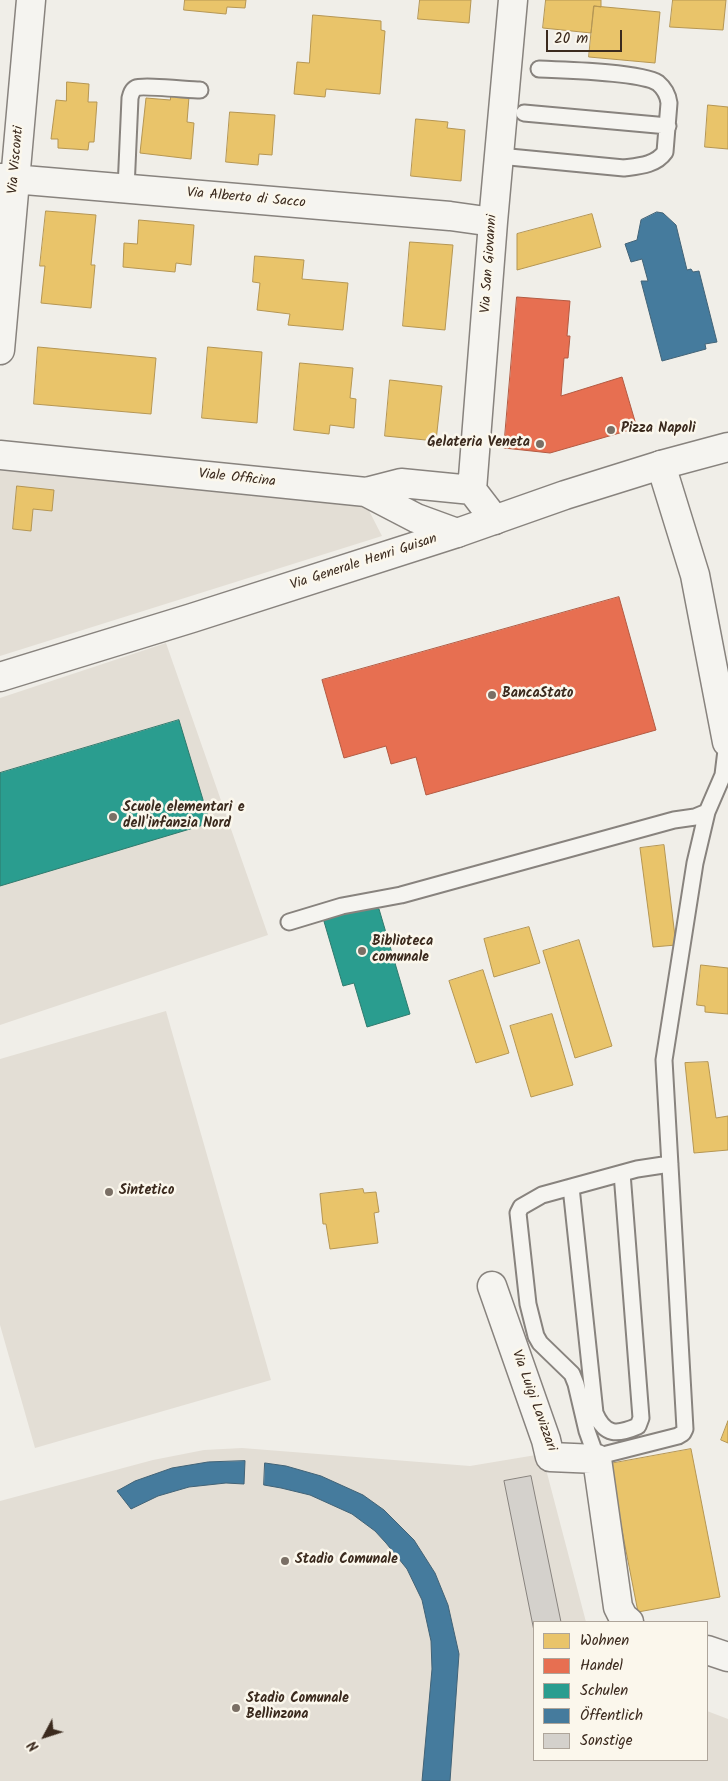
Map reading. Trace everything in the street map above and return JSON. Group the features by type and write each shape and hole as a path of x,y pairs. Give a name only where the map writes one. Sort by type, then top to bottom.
{"street":[{"name":"Via Visconti","path":"0,350 7,178 31,0"},
{"name":"Via San Giovanni","path":"472,490 513,0"},
{"name":"Via Alberto di Sacco","path":"7,178 493,222"},
{"name":"Via Generale Henri Guisan","path":"0,677 192,618 661,465 728,447"},
{"name":"Viale Officina","path":"0,456 366,492 401,483 472,490"},
{"path":"661,465 695,575 727,742"},
{"path":"472,490 495,520"},
{"path":"366,492 416,518 457,533"},
{"name":"Via Luigi Lavizzari","path":"492,1286 546,1440 550,1457 597,1459"},
{"path":"597,1459 618,1607 623,1617 628,1621"},
{"path":"708,1650 728,1657"}],"lane":[{"path":"499,156 624,168 654,162 662,157 665,152 670,103 668,96 656,82 633,76 539,69"},
{"path":"126,189 130,98 133,90 145,87 200,90"},
{"path":"524,113 668,126"},
{"path":"670,1164 637,1169 542,1195 521,1207 518,1213 528,1304 536,1336 540,1343 572,1374 587,1431 597,1459 607,1454 678,1436 685,1429 670,1164 664,1060 695,863 707,812 723,775 727,742"},
{"path":"288,922 342,906 401,895 707,812"},
{"path":"571,1187 595,1413 607,1431 618,1432 638,1426 641,1418 622,1173"}],"shaded area":[{"path":"0,455 363,499 382,536 0,656"},
{"name":"Scuole elementari e dell'infanzia Nord","path":"166,643 268,935 0,1025 0,698"},
{"name":"Sintetico","path":"166,1011 271,1380 35,1448 0,1325 0,1059"},
{"name":"Stadio Comunale","path":"242,1448 470,1466 542,1454 586,1621 533,1621 533,1761 708,1761 708,1711 728,1719 728,1781 0,1781 0,1501 153,1460 204,1450"}],"building: Wohnen":[{"path":"185,0 246,0 245,8 227,7 226,14 184,10"},
{"path":"420,0 471,0 469,23 418,19"},
{"path":"546,0 601,0 601,7 594,6 591,33 543,28"},
{"path":"673,0 726,0 723,30 670,27"},
{"path":"594,6 660,12 655,63 589,57"},
{"path":"313,15 381,21 381,30 385,31 380,94 326,89 325,97 294,94 297,62 309,63"},
{"path":"67,82 89,84 88,102 97,102 94,142 89,142 88,150 58,148 58,139 51,139 56,100 66,101"},
{"path":"171,95 189,97 187,122 194,123 191,159 140,153 146,98 170,100"},
{"path":"708,105 728,107 728,149 705,147"},
{"path":"230,112 275,115 272,155 259,154 258,165 226,162"},
{"path":"416,119 448,122 447,128 465,130 461,181 411,176"},
{"path":"46,211 96,215 91,265 95,265 91,308 41,303 45,266 40,266"},
{"path":"592,214 601,247 517,270 517,234"},
{"path":"139,220 194,225 191,265 176,263 175,272 123,267 124,243 137,244"},
{"path":"410,242 453,245 445,330 403,326"},
{"path":"255,256 304,260 302,279 348,283 343,330 288,325 290,314 257,310 260,283 253,282"},
{"path":"38,347 156,358 151,414 34,404"},
{"path":"208,347 262,352 257,423 202,418"},
{"path":"300,363 353,368 350,398 356,399 354,428 330,425 329,434 294,430"},
{"path":"390,380 442,386 436,441 385,436"},
{"path":"17,486 54,490 52,511 33,509 31,531 13,529"},
{"path":"664,845 676,945 653,947 640,848"},
{"path":"529,927 540,963 494,977 484,939"},
{"path":"579,940 612,1046 575,1058 543,951"},
{"path":"701,965 728,968 728,1014 705,1012 705,1006 697,1005"},
{"path":"483,970 509,1053 476,1063 449,981"},
{"path":"552,1014 573,1085 531,1097 510,1026"},
{"path":"708,1062 716,1118 728,1116 728,1150 694,1153 685,1063"},
{"path":"363,1189 364,1193 376,1192 379,1212 374,1213 378,1243 330,1249 326,1224 323,1224 320,1194"},
{"path":"728,1421 728,1443 721,1440"},
{"path":"691,1449 720,1597 638,1612 609,1464"}],"building: Handel":[{"path":"517,297 570,301 567,336 570,336 568,358 564,358 561,396 622,377 637,428 550,453 504,448"},
{"path":"619,597 656,730 426,795 416,757 391,764 386,746 344,758 322,680"}],"building: Schulen":[{"path":"179,720 210,823 0,886 0,773"},
{"name":"Biblioteca comunale","path":"368,904 379,909 410,1014 367,1027 354,983 343,986 323,918"}],"building: Öffentlich":[{"path":"657,212 663,213 676,225 687,270 699,271 717,342 705,344 706,349 662,361 641,281 648,281 642,259 631,262 625,244 637,240 641,220"},
{"path":"245,1461 244,1484 226,1483 189,1487 158,1496 131,1509 117,1491 135,1481 172,1468 208,1462"},
{"path":"265,1463 286,1466 321,1476 363,1495 384,1510 414,1540 435,1573 448,1605 459,1654 450,1781 422,1781 432,1669 431,1641 422,1600 407,1569 375,1531 352,1514 310,1495 264,1485"}],"building: Sonstige":[{"path":"531,1476 561,1621 533,1621 533,1626 504,1481"}],"place":[{"name":"Pizza Napoli","path":"611,430"},
{"name":"Gelateria Veneta","path":"540,444"},
{"name":"BancaStato","path":"492,695"},
{"name":"Scuole elementari e dell'infanzia Nord","path":"113,817"},
{"name":"Biblioteca comunale","path":"362,951"},
{"name":"Sintetico","path":"109,1192"},
{"name":"Stadio Comunale","path":"285,1561"},
{"name":"Stadio Comunale Bellinzona","path":"236,1708"}]}
